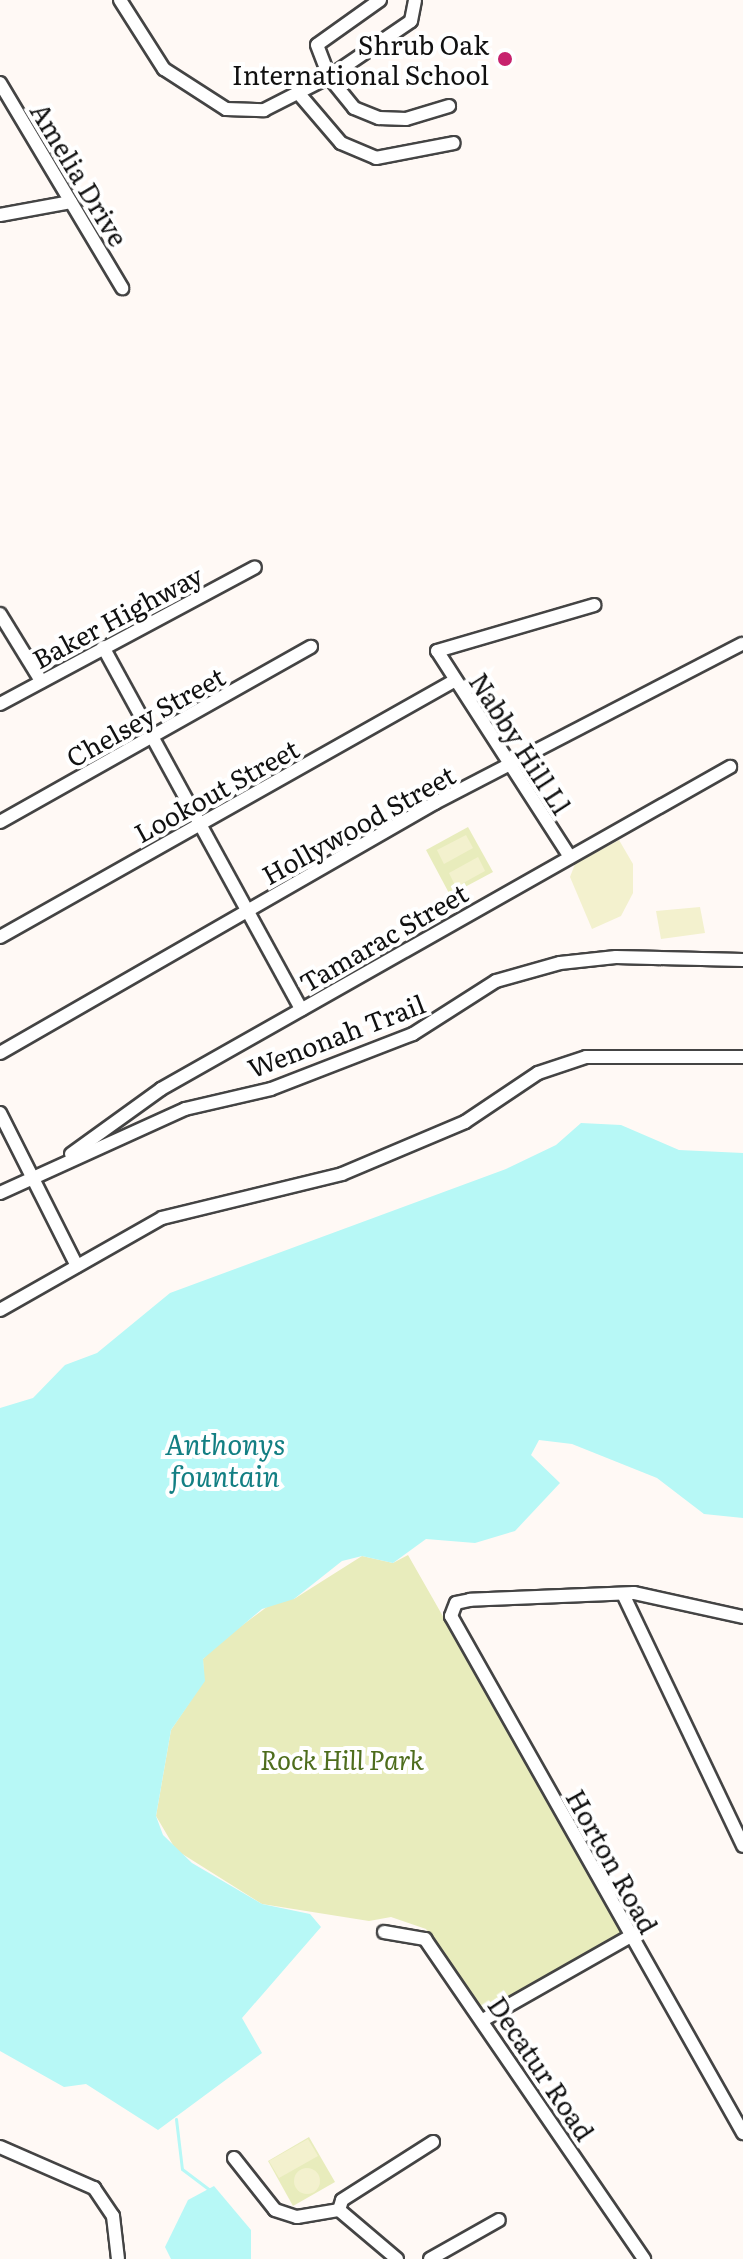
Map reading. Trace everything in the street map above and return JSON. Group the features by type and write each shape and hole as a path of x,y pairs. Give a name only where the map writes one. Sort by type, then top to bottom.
{"street":[{"path":"120,0 164,69 204,99 246,112 300,95 329,77 411,21 415,0"},
{"path":"380,0 317,45 329,77 354,108 379,118 406,119 449,106"},
{"name":"Amelia Drive","path":"0,83 122,288"},
{"path":"300,95 341,143 376,158 454,143"},
{"path":"0,215 71,202"},
{"name":"Baker Highway","path":"0,704 255,567"},
{"name":"Nabby Hill Ll","path":"570,857 509,769 437,651 594,605"},
{"path":"0,614 41,681"},
{"name":"Hollywood Street","path":"0,1053 435,803 509,769 742,644"},
{"path":"103,647 250,910 301,1009"},
{"name":"Chelsey Street","path":"0,822 311,647"},
{"name":"Lookout Street","path":"0,937 454,681"},
{"name":"Tamarac Street","path":"67,1157 161,1089 730,767"},
{"name":"Wenonah Trail","path":"0,1193 67,1157 185,1109 271,1089 375,1049 508,978 616,957 743,960"},
{"path":"0,1310 175,1213 342,1174 465,1122 538,1073 586,1057 743,1057"},
{"path":"0,1113 77,1266"},
{"path":"623,1594 743,1617"},
{"path":"623,1594 743,1846"},
{"name":"Horton Road","path":"623,1594 470,1600 452,1609 454,1626 743,2133"},
{"name":"Decatur Road","path":"384,1932 425,1939 644,2259"},
{"path":"483,2020 629,1937"},
{"path":"339,2210 347,2192 433,2142"},
{"path":"0,2147 94,2188 113,2216 118,2259"},
{"path":"234,2158 275,2210 297,2217 339,2210 397,2259"},
{"path":"430,2259 499,2220"}],"green space":[{"path":"468,827 493,872 450,895 426,850"},
{"name":"Rock Hill Park","path":"408,1555 620,1927 620,1937 484,2013 426,1929 391,1917 369,1921 262,1904 176,1850 156,1816 171,1730 204,1681 203,1659 213,1647 279,1598 294,1599 362,1556 393,1563"},
{"path":"309,2137 335,2182 293,2206 268,2161"}],"shaded area":[{"path":"466,835 473,848 444,864 437,850"},
{"path":"619,840 633,864 633,893 621,916 592,929 570,877 575,864"},
{"path":"478,857 485,871 456,887 449,873"},
{"path":"700,907 705,933 661,939 656,911"},
{"path":"308,2139 318,2156 279,2178 269,2161"},
{"path":"307,2168 316,2172 320,2181 316,2190 307,2194 298,2190 294,2181 298,2172"}],"water":[{"name":"Anthonys fountain","path":"581,1123 621,1125 679,1150 743,1153 743,1518 704,1514 657,1478 572,1444 539,1440 531,1455 560,1483 515,1531 475,1543 426,1539 393,1563 362,1556 342,1561 294,1599 262,1609 203,1659 205,1681 171,1730 156,1816 163,1835 192,1863 262,1904 310,1914 321,1927 242,2018 262,2053 158,2130 86,2084 64,2087 0,2051 0,1408 33,1398 65,1365 97,1353 170,1293 506,1169 556,1145"},
{"path":"214,2186 251,2230 251,2259 171,2259 165,2247 188,2200"}],"waterway":[{"path":"176,2119 182,2169 209,2189"}],"place":[{"name":"Shrub Oak International School","path":"505,59"}]}
